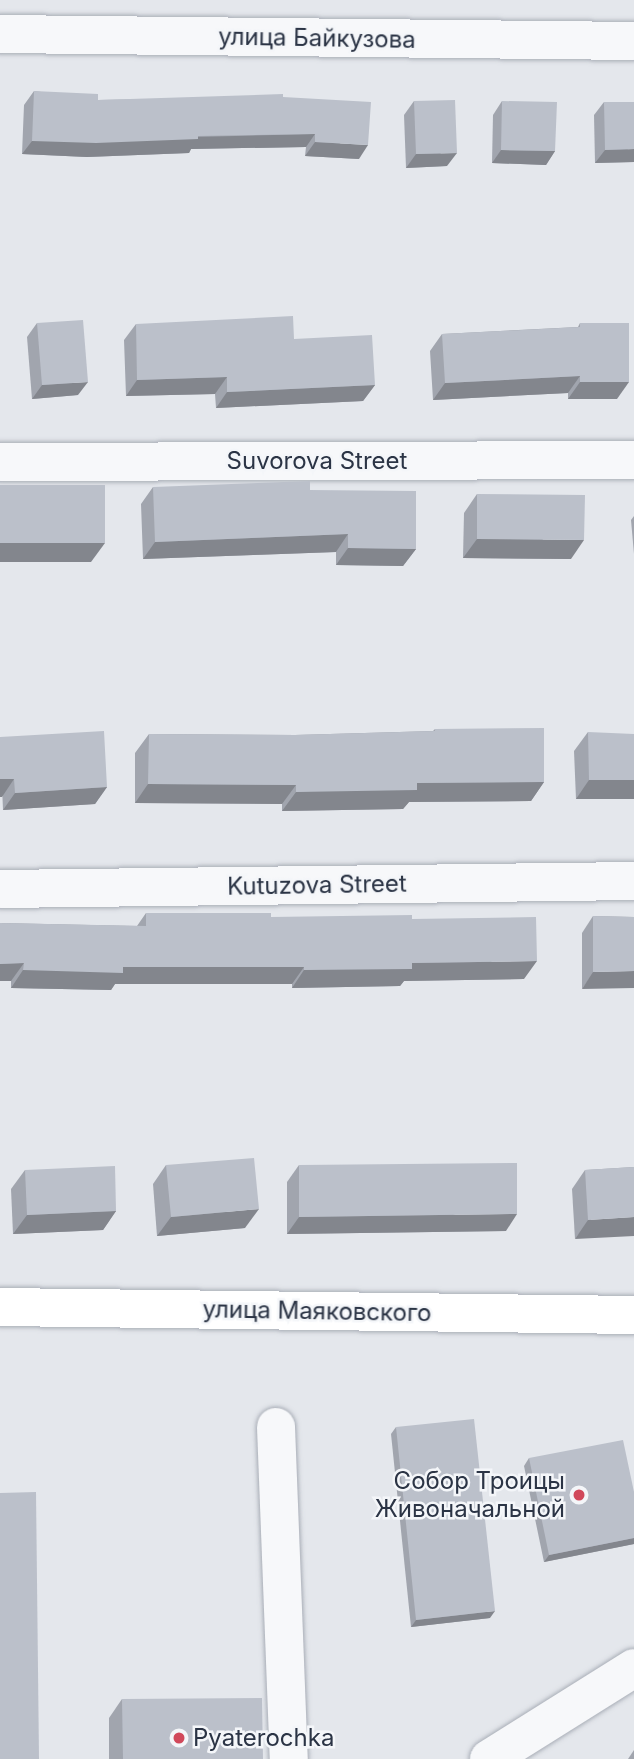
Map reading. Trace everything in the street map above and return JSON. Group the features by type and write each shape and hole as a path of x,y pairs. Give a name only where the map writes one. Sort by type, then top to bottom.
{"main road":[{"name":"улица Маяковского","path":"0,1307 634,1315"}],"street":[{"name":"улица Байкузова","path":"0,34 634,41"},
{"name":"Suvorova Street","path":"0,462 634,460"},
{"name":"Kutuzova Street","path":"0,889 634,881"},
{"path":"275,1427 289,1759"},
{"path":"489,1759 634,1668"}],"building":[{"path":"34,91 98,94 98,100 283,94 283,97 371,102 368,145 315,142 315,134 198,136 198,139 96,143 32,141"},
{"path":"455,100 457,153 416,154 414,101"},
{"path":"502,101 557,102 555,151 501,150"},
{"path":"604,102 634,102 634,149 605,150"},
{"path":"293,316 294,339 372,335 375,385 227,392 227,377 137,380 136,324"},
{"path":"83,320 88,382 42,385 37,323"},
{"path":"580,323 629,323 629,382 580,382 580,376 445,383 442,334 580,327"},
{"path":"310,481 310,490 416,491 416,549 348,548 348,534 155,542 153,487"},
{"path":"0,485 105,485 105,543 0,543"},
{"path":"477,494 585,495 584,540 477,539"},
{"path":"544,728 544,782 417,783 417,790 296,792 296,785 148,784 149,734 295,735"},
{"path":"104,731 107,787 15,793 14,779 0,779 0,737"},
{"path":"588,732 634,734 634,780 589,780"},
{"path":"146,913 271,913 271,917 412,915 412,919 536,917 537,961 412,963 412,969 123,967 123,973 23,970 24,963 0,964 0,923 146,926"},
{"path":"593,916 634,917 634,971 593,972"},
{"path":"254,1158 259,1209 171,1217 166,1165"},
{"path":"517,1163 517,1214 299,1217 299,1165"},
{"path":"115,1166 116,1211 27,1215 25,1170"},
{"path":"634,1167 634,1217 588,1220 585,1170"},
{"path":"474,1419 495,1611 416,1620 396,1427"},
{"name":"Собор Троицы Живоначальной","path":"623,1440 634,1492 634,1538 549,1555 529,1458"},
{"path":"36,1492 39,1759 0,1759 0,1493"},
{"name":"Pyaterochka","path":"262,1698 263,1759 123,1759 122,1699"}],"place":[{"name":"Собор Троицы Живоначальной","path":"579,1495"},
{"name":"Pyaterochka","path":"179,1738"}]}
